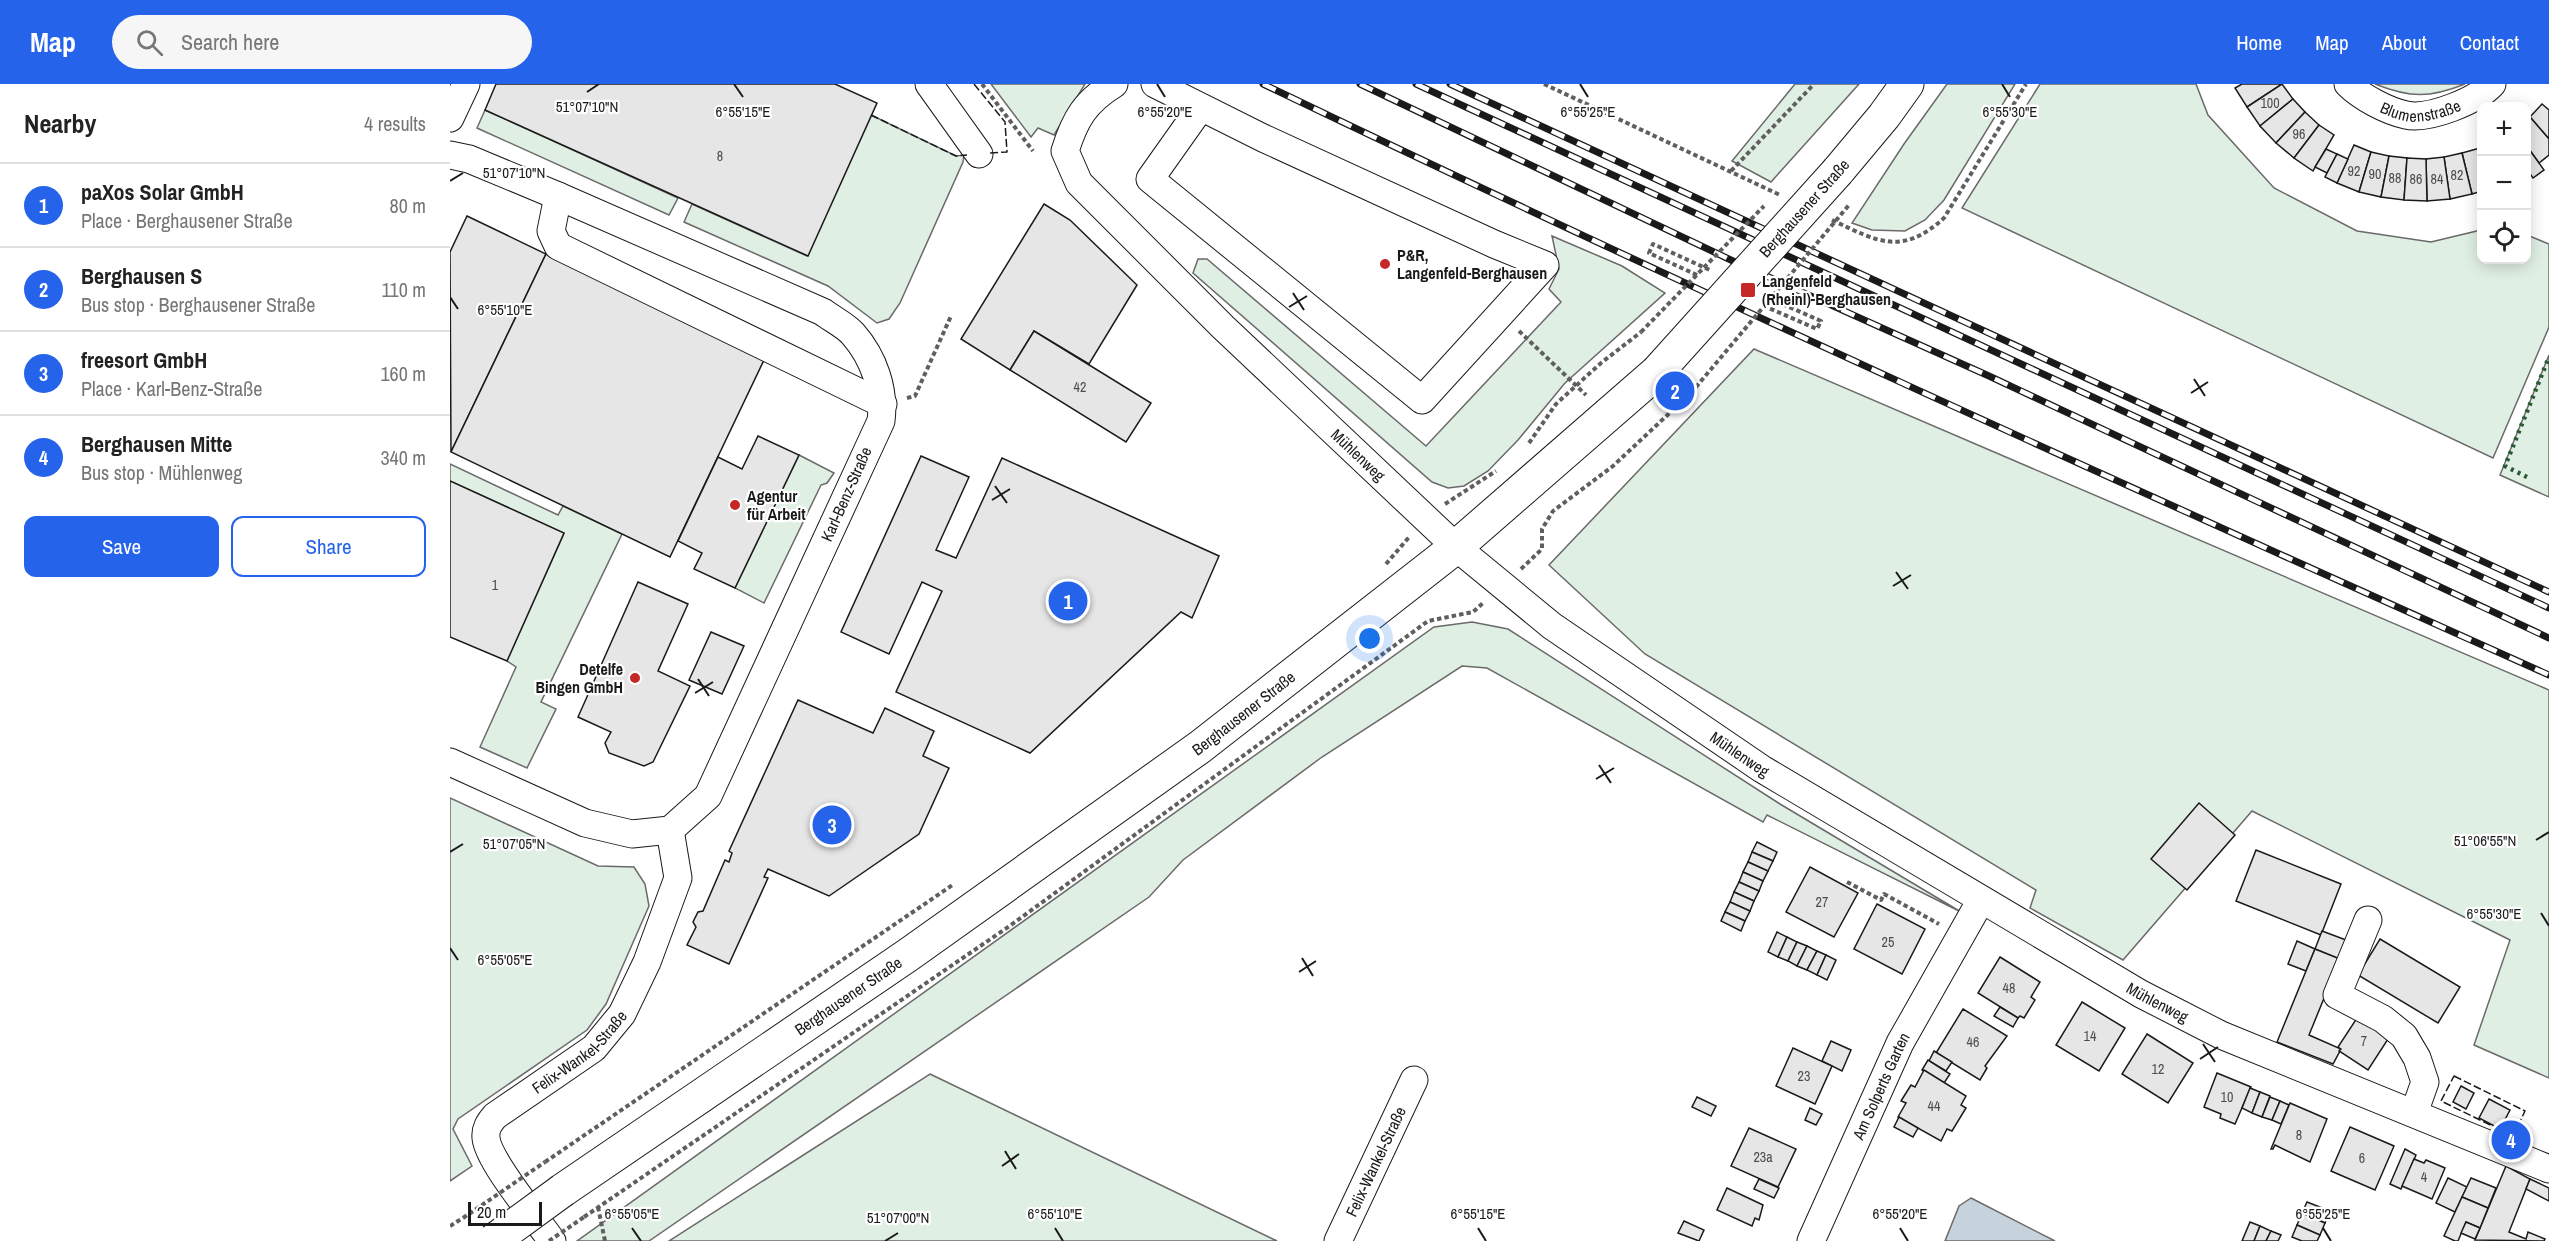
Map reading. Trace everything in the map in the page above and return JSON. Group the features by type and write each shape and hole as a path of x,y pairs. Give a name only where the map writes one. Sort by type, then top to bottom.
{"main road":[{"name":"Berghausener Straße","path":"493,1241 563,1190 908,955 1191,754 1456,547 1658,372 1847,184 1884,116 1907,84"}],"street":[{"path":"450,118 466,84"},
{"path":"929,84 978,154"},
{"name":"Mühlenweg","path":"1114,84 1098,94 1074,122 1065,151 1079,183 1223,327 1456,547 1552,626 1753,763 2141,994 2221,1035 2549,1169"},
{"path":"1155,84 1444,222 1545,265 1422,400 1150,179 1201,107"},
{"name":"Blumenstraße","path":"2348,84 2360,95 2407,116 2448,110 2483,93 2492,84"},
{"name":"Karl-Benz-Straße","path":"450,155 470,159 558,196 823,312 852,333 873,363 883,404 880,421 708,796 670,830"},
{"path":"558,196 551,231 558,246 883,404"},
{"path":"450,762 585,823 632,834 670,830"},
{"name":"Felix-Wankel-Straße","path":"551,1241 497,1163 486,1140 486,1130 495,1116 594,1048 622,1014 647,962 678,878 670,830"},
{"name":"Am Solperts Garten","path":"1811,1241 1900,1043 1981,900"},
{"path":"2368,920 2337,995 2383,1019 2404,1036 2417,1058 2425,1082 2414,1113"},
{"name":"Felix-Wankel-Straße","path":"1338,1241 1414,1080"}],"path":[{"path":"982,84 1033,151"},
{"path":"1731,171 1814,84"},
{"path":"1691,393 1764,306 1847,184"},
{"path":"1523,449 1556,404 1641,332 1779,191"},
{"path":"1689,260 1653,244 1649,253 1697,275"},
{"path":"1764,306 1817,329 1821,321 1787,307"},
{"path":"1500,314 1586,395"},
{"path":"883,404 915,396 951,316"},
{"path":"1659,415 1663,419"},
{"path":"1379,573 1399,546 1451,499 1466,492 1499,469"},
{"path":"450,1226 961,880"},
{"path":"1847,882 1881,900 1884,894 1961,936"},
{"path":"598,1207 605,1241"},
{"path":"551,1241 584,1217"}],"green space":[{"path":"991,84 1085,84 1054,135 1038,128 1031,137"},
{"path":"1795,84 1859,84 1771,182 1732,161"},
{"path":"1947,84 2015,84 1944,200 1925,220 1905,231 1872,230 1852,223 1904,144"},
{"path":"2040,84 2196,84 2208,115 2274,188 2357,231 2431,242 2477,231 2477,264 2531,264 2531,237 2549,244 2549,327 2493,458 1962,208"},
{"path":"2375,84 2465,84 2430,94 2410,94"},
{"path":"485,110 678,198 669,215 477,128"},
{"path":"871,115 956,156 964,155 963,162 900,303 889,319 877,323 828,286 684,222 692,204 807,256"},
{"path":"1552,236 1622,266 1665,293 1565,383 1518,440 1488,471 1464,486 1448,488 1432,482 1193,273 1198,259 1207,259 1426,446 1561,302 1549,289 1559,269"},
{"path":"1754,349 2549,690 2549,1078 2474,1045 2510,940 2252,811 2123,960 2030,908 2036,890 1645,654 1549,565"},
{"path":"2549,355 2549,497 2500,475"},
{"path":"799,455 834,473 827,483 821,485 764,603 735,588"},
{"path":"450,464 558,515 563,506 622,534 541,702 556,709 527,768 480,747 516,667 507,661 564,533 450,481"},
{"path":"1472,622 1508,629 1780,804 1961,912 1767,815 1763,822 1487,668 1462,666 1322,757 1183,860 1149,897 649,1241 577,1241 1434,627"},
{"path":"450,798 598,866 634,867 645,884 649,906 606,1004 587,1030 458,1119 453,1129 472,1166 450,1181"},
{"path":"930,1074 1277,1241 669,1241"}],"shaded area":[{"path":"1971,1198 2055,1241 1945,1241 1959,1206"}],"building":[{"path":"496,84 835,84 877,103 808,256 485,110"},
{"path":"2242,84 2282,84 2247,107 2235,88"},
{"path":"2282,84 2293,99 2260,126 2247,107"},
{"path":"2293,99 2305,112 2276,143 2260,126"},
{"path":"2542,104 2549,110 2549,139 2531,118"},
{"path":"2305,112 2319,125 2294,158 2276,143"},
{"path":"2531,118 2549,139 2549,155 2539,163 2531,152"},
{"path":"2319,125 2334,135 2313,171 2294,158"},
{"path":"2354,145 2371,152 2359,192 2337,183"},
{"path":"2326,149 2337,154 2327,173 2315,167"},
{"path":"2477,149 2477,192 2472,194 2462,153"},
{"path":"2371,152 2389,156 2381,197 2359,192"},
{"path":"2531,152 2544,170 2533,178 2531,175"},
{"path":"2462,153 2472,194 2450,199 2444,157"},
{"path":"2337,154 2348,159 2337,183 2325,177"},
{"path":"2389,156 2407,158 2404,200 2381,197"},
{"path":"2444,157 2450,199 2427,201 2426,159"},
{"path":"2407,158 2426,159 2427,201 2404,200"},
{"path":"1044,204 1070,220 1137,285 1089,364 1034,331 1010,370 961,339"},
{"path":"467,216 546,254 451,452 450,252"},
{"path":"546,254 765,358 670,557 451,452"},
{"path":"1034,331 1151,403 1126,442 1010,370"},
{"name":"Agentur für Arbeit","path":"758,436 799,455 735,588 694,569 702,553 678,541 718,457 742,469"},
{"path":"921,456 969,477 936,550 956,558 1002,458 1219,556 1192,618 1181,612 1030,753 896,692 942,591 922,582 889,654 841,632"},
{"path":"450,481 564,533 507,661 450,637"},
{"name":"Detelfe Bingen GmbH","path":"638,582 688,604 658,671 690,686 653,762 644,766 609,753 605,743 611,732 578,717"},
{"path":"711,632 744,646 722,694 689,680"},
{"path":"798,700 873,733 885,708 934,731 923,756 949,768 919,834 829,896 768,869 764,877 768,878 729,964 687,945 696,927 693,922 698,912 703,911 725,860 729,862 732,853 729,851"},
{"path":"2199,803 2235,835 2187,890 2151,859"},
{"path":"1757,842 1777,852 1773,861 1752,852"},
{"path":"2256,850 2341,884 2321,935 2236,901"},
{"path":"1752,852 1773,861 1768,871 1748,862"},
{"path":"1748,862 1768,871 1763,881 1743,872"},
{"path":"1810,867 1858,893 1834,937 1786,912"},
{"path":"1743,872 1763,881 1759,891 1739,882"},
{"path":"1739,882 1759,891 1754,901 1734,892"},
{"path":"1734,892 1754,901 1750,911 1730,902"},
{"path":"1730,902 1750,911 1745,921 1725,912"},
{"path":"1877,904 1925,929 1902,974 1854,949"},
{"path":"1725,912 1745,921 1741,931 1721,921"},
{"path":"2322,931 2346,940 2339,959 2315,949"},
{"path":"1777,932 1787,937 1778,957 1768,952"},
{"path":"1787,937 1797,942 1788,961 1778,957"},
{"path":"2380,939 2460,987 2438,1023 2358,975"},
{"path":"2297,941 2315,949 2306,971 2288,964"},
{"path":"1797,942 1807,946 1797,966 1788,961"},
{"path":"1807,946 1817,951 1807,970 1797,966"},
{"path":"2315,949 2340,959 2309,1035 2341,1049 2333,1064 2277,1042"},
{"path":"1817,951 1826,955 1817,975 1807,970"},
{"path":"1826,955 1836,960 1827,980 1817,975"},
{"path":"2000,957 2040,982 2031,997 2035,1000 2024,1018 2020,1016 2018,1018 1978,993"},
{"path":"2082,1002 2125,1028 2099,1071 2056,1045"},
{"path":"2000,1007 2018,1018 2013,1027 1994,1016"},
{"path":"1963,1009 2007,1036 1985,1066 1987,1068 1980,1080 1936,1053"},
{"path":"2359,1015 2390,1036 2368,1070 2339,1051 2341,1049 2338,1047"},
{"path":"2147,1034 2193,1063 2168,1103 2122,1074"},
{"path":"1831,1041 1851,1050 1842,1071 1822,1061"},
{"path":"1793,1048 1832,1066 1815,1104 1776,1086"},
{"path":"1934,1051 1952,1062 1946,1071 1929,1061"},
{"path":"1928,1060 1950,1074 1944,1083 1922,1070"},
{"path":"1924,1070 1966,1096 1961,1105 1966,1108 1952,1131 1947,1129 1941,1141 1898,1117 1906,1103 1901,1101 1911,1085 1915,1087"},
{"path":"2217,1073 2251,1087 2235,1124 2220,1118 2221,1114 2204,1107"},
{"path":"2461,1086 2474,1093 2466,1109 2453,1102"},
{"path":"2250,1088 2260,1092 2252,1113 2242,1108"},
{"path":"2260,1092 2270,1096 2262,1117 2252,1113"},
{"path":"1697,1097 1716,1106 1711,1116 1692,1107"},
{"path":"2270,1097 2280,1101 2272,1120 2262,1117"},
{"path":"2489,1099 2510,1110 2500,1129 2479,1118"},
{"path":"2280,1101 2289,1105 2281,1124 2272,1120"},
{"path":"2290,1103 2327,1119 2310,1162 2275,1145 2271,1149"},
{"path":"1810,1108 1822,1114 1816,1125 1805,1120"},
{"path":"1899,1117 1918,1128 1913,1137 1894,1127"},
{"path":"2350,1127 2394,1146 2375,1190 2331,1171"},
{"path":"1749,1128 1796,1149 1778,1187 1731,1166"},
{"path":"2405,1149 2416,1155 2401,1189 2390,1184"},
{"path":"2414,1159 2424,1163 2426,1160 2445,1168 2432,1199 2402,1186"},
{"path":"2506,1166 2530,1179 2509,1232 2526,1239 2528,1232 2545,1239 2544,1241 2475,1240"},
{"path":"2448,1178 2467,1187 2455,1212 2436,1203"},
{"path":"2471,1178 2496,1188 2488,1208 2462,1197"},
{"path":"1759,1179 1779,1188 1774,1198 1754,1189"},
{"path":"2530,1179 2549,1188 2549,1201 2526,1189"},
{"path":"1727,1188 1763,1205 1759,1220 1755,1218 1752,1226 1717,1210"},
{"path":"2462,1197 2488,1208 2480,1228 2466,1222 2458,1241 2455,1241 2444,1236"},
{"path":"2307,1202 2330,1211 2325,1223 2302,1213"},
{"path":"2302,1213 2325,1223 2320,1235 2297,1225"},
{"path":"1684,1221 1704,1230 1699,1241 1678,1233"},
{"path":"2250,1222 2260,1226 2254,1241 2242,1241"},
{"path":"2466,1222 2480,1228 2475,1239 2461,1233"},
{"path":"2297,1225 2320,1235 2317,1241 2302,1241 2292,1237"},
{"path":"2260,1226 2271,1231 2266,1241 2254,1241"},
{"path":"2271,1231 2281,1235 2278,1241 2266,1241"}],"railway":[{"path":"1263,84 1904,384 2549,675"},
{"path":"1360,84 1733,261 1989,376 2549,638"},
{"path":"1416,84 2549,608"},
{"path":"1450,84 2549,592"}],"hedge":[{"path":"2527,477 2505,466 2549,357"}],"fence":[{"path":"974,84 1005,122 1007,152 988,153"},
{"path":"871,115 956,156 967,155"},
{"path":"2454,1076 2525,1111 2513,1136 2441,1101 2454,1076"}],"place":[{"name":"P&R, Langenfeld-Berghausen","path":"1385,264"},
{"name":"Langenfeld (Rheinl)-Berghausen","path":"1748,290"},
{"name":"Berghausen S","path":"1675,391"},
{"name":"Agentur für Arbeit","path":"735,505"},
{"name":"paXos Solar GmbH","path":"1068,601"},
{"name":"Detelfe Bingen GmbH","path":"635,678"},
{"name":"freesort GmbH","path":"832,825"},
{"name":"Berghausen Mitte","path":"2511,1140"}]}
